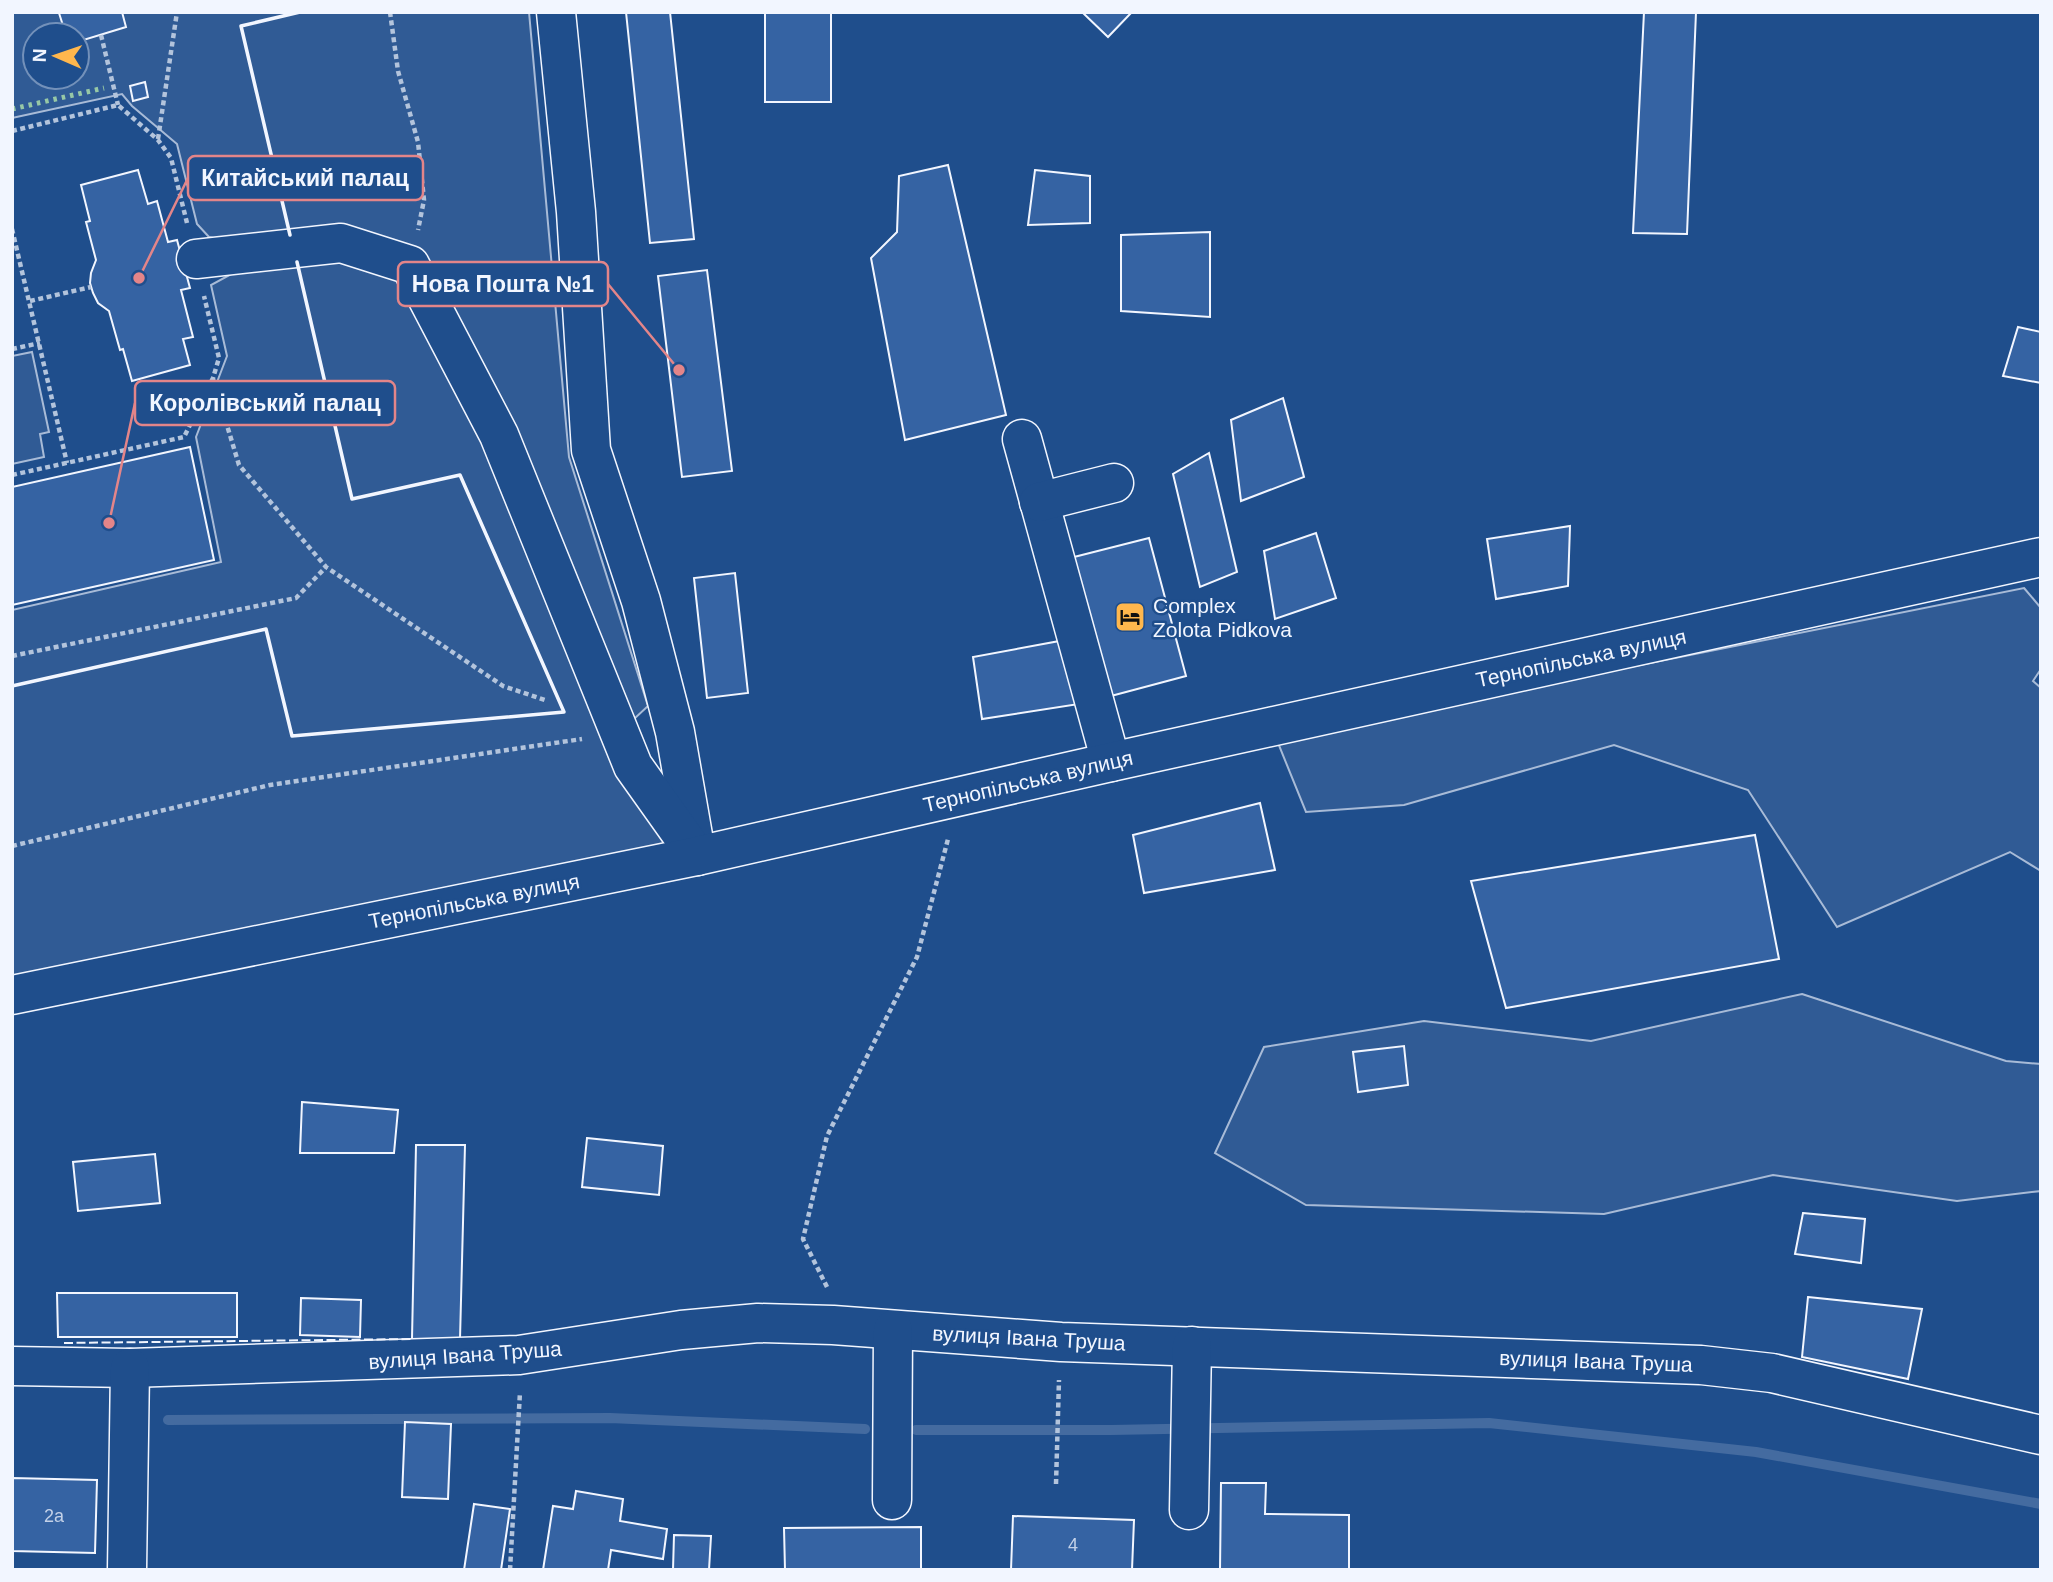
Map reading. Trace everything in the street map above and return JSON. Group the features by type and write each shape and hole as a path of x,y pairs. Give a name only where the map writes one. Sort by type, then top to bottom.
{"street":[{"path":"556,12 576,212 591,450 641,601 676,732 697,856"},
{"path":"196,259 341,243 410,265 499,435 633,766 697,856"},
{"path":"1022,439 1111,762"},
{"path":"1039,502 1114,483"},
{"name":"Тернопільська вулиця","path":"12,995 697,856 2041,557"},
{"name":"вулиця Івана Труша","path":"12,1366 130,1368 519,1355 681,1329 758,1323 833,1325 1060,1342 1701,1365 1772,1373 2041,1436"},
{"path":"892,1500 893,1330"},
{"path":"1189,1510 1192,1346"},
{"path":"127,1570 130,1368"}],"path":[{"path":"158,140 177,12"},
{"path":"390,12 398,71 418,142 424,200 410,265"},
{"path":"12,475 184,437 213,378 219,358 171,158 158,140 118,105 101,35"},
{"path":"12,131 118,105"},
{"path":"12,229 67,463"},
{"path":"12,265 20,263"},
{"path":"30,302 91,287"},
{"path":"12,349 40,343"},
{"path":"213,378 239,465 326,566 503,686 545,700"},
{"path":"12,656 296,598 326,566"},
{"path":"12,846 270,786 618,734"},
{"path":"832,1298 803,1239 827,1136 917,957 949,835"},
{"path":"1056,1485 1058,1408"},
{"path":"510,1570 520,1411"}],"shaded area":[{"path":"12,12 529,12 569,457 648,706 618,734 697,856 12,995 12,610 221,562 196,437 227,356 211,285 250,264 246,245 209,237 197,224 177,144 132,106 122,94 12,118"},
{"path":"32,352 49,432 40,434 44,457 12,464 12,356"},
{"path":"2024,588 2041,608 2041,669 2033,681 2041,688 2041,871 2010,852 1837,927 1748,790 1614,745 1404,805 1306,812 1276,738"},
{"path":"1802,994 2006,1061 2041,1064 2041,1191 1957,1201 1773,1175 1604,1214 1306,1205 1215,1153 1264,1047 1424,1021 1591,1041"}],"building":[{"path":"122,12 126,27 91,38 91,21 62,21 59,13"},
{"path":"626,12 670,12 694,239 650,243"},
{"path":"765,12 831,12 831,102 765,102"},
{"path":"1082,12 1132,12 1108,37"},
{"path":"1644,12 1696,12 1687,234 1633,233"},
{"path":"145,82 148,97 133,101 130,86"},
{"path":"948,165 1006,415 905,440 871,258 897,232 899,176"},
{"path":"138,170 148,204 157,201 168,242 177,240 190,288 181,290 193,337 183,339 190,365 132,381 109,311 98,303 90,283 96,260 86,222 90,221 81,185"},
{"path":"1035,170 1090,176 1090,223 1028,225"},
{"path":"1210,232 1210,317 1121,311 1121,235"},
{"path":"707,270 732,471 682,477 658,276"},
{"path":"2018,327 2041,332 2041,383 2003,376"},
{"path":"1283,398 1304,477 1241,501 1231,420"},
{"path":"190,447 214,560 12,605 12,487"},
{"path":"1209,453 1237,572 1200,587 1173,474"},
{"path":"1570,526 1568,586 1496,599 1487,539"},
{"path":"1316,533 1336,598 1275,619 1264,551"},
{"name":"Complex Zolota Pidkova","path":"1149,538 1186,676 1111,696 1074,557"},
{"path":"735,573 748,693 707,698 694,578"},
{"path":"1065,640 1079,704 982,719 973,657"},
{"path":"1260,803 1275,870 1144,893 1133,835"},
{"path":"1755,835 1779,959 1506,1008 1471,881"},
{"path":"1404,1046 1408,1085 1358,1092 1353,1052"},
{"path":"302,1102 398,1110 394,1153 300,1153"},
{"path":"587,1138 663,1146 659,1195 582,1187"},
{"path":"416,1145 465,1145 460,1339 412,1339"},
{"path":"155,1154 160,1203 78,1211 73,1162"},
{"path":"1803,1213 1865,1219 1861,1263 1795,1254"},
{"path":"57,1293 237,1293 237,1337 58,1337"},
{"path":"1808,1297 1922,1309 1908,1379 1802,1357"},
{"path":"301,1298 361,1300 360,1337 300,1335"},
{"path":"405,1422 451,1424 448,1499 402,1497"},
{"path":"12,1478 97,1480 95,1553 12,1551"},
{"path":"1221,1483 1266,1483 1265,1514 1349,1515 1349,1570 1220,1570"},
{"path":"576,1491 623,1499 620,1521 667,1529 663,1559 611,1550 608,1570 543,1570 553,1506 573,1509"},
{"path":"474,1504 510,1509 501,1570 464,1570"},
{"path":"1013,1516 1134,1520 1132,1570 1011,1570"},
{"path":"921,1527 921,1570 785,1570 784,1528"},
{"path":"674,1535 711,1536 709,1570 673,1570"}],"waterway":[{"path":"168,1420 610,1418 865,1429"},
{"path":"916,1430 1111,1430 1489,1423 1756,1452 2041,1504"}],"hedge":[{"path":"12,109 104,88"}],"fence":[{"path":"64,1343 414,1339"}],"wall":[{"path":"290,235 241,26 300,12"},
{"path":"12,686 266,629 292,736 564,712 460,475 352,499 297,262"}],"place":[{"name":"Китайський палац","path":"139,278"},
{"name":"Нова Пошта №1","path":"679,370"},
{"name":"Королівський палац","path":"109,523"},
{"name":"Complex Zolota Pidkova","path":"1130,617"}]}
